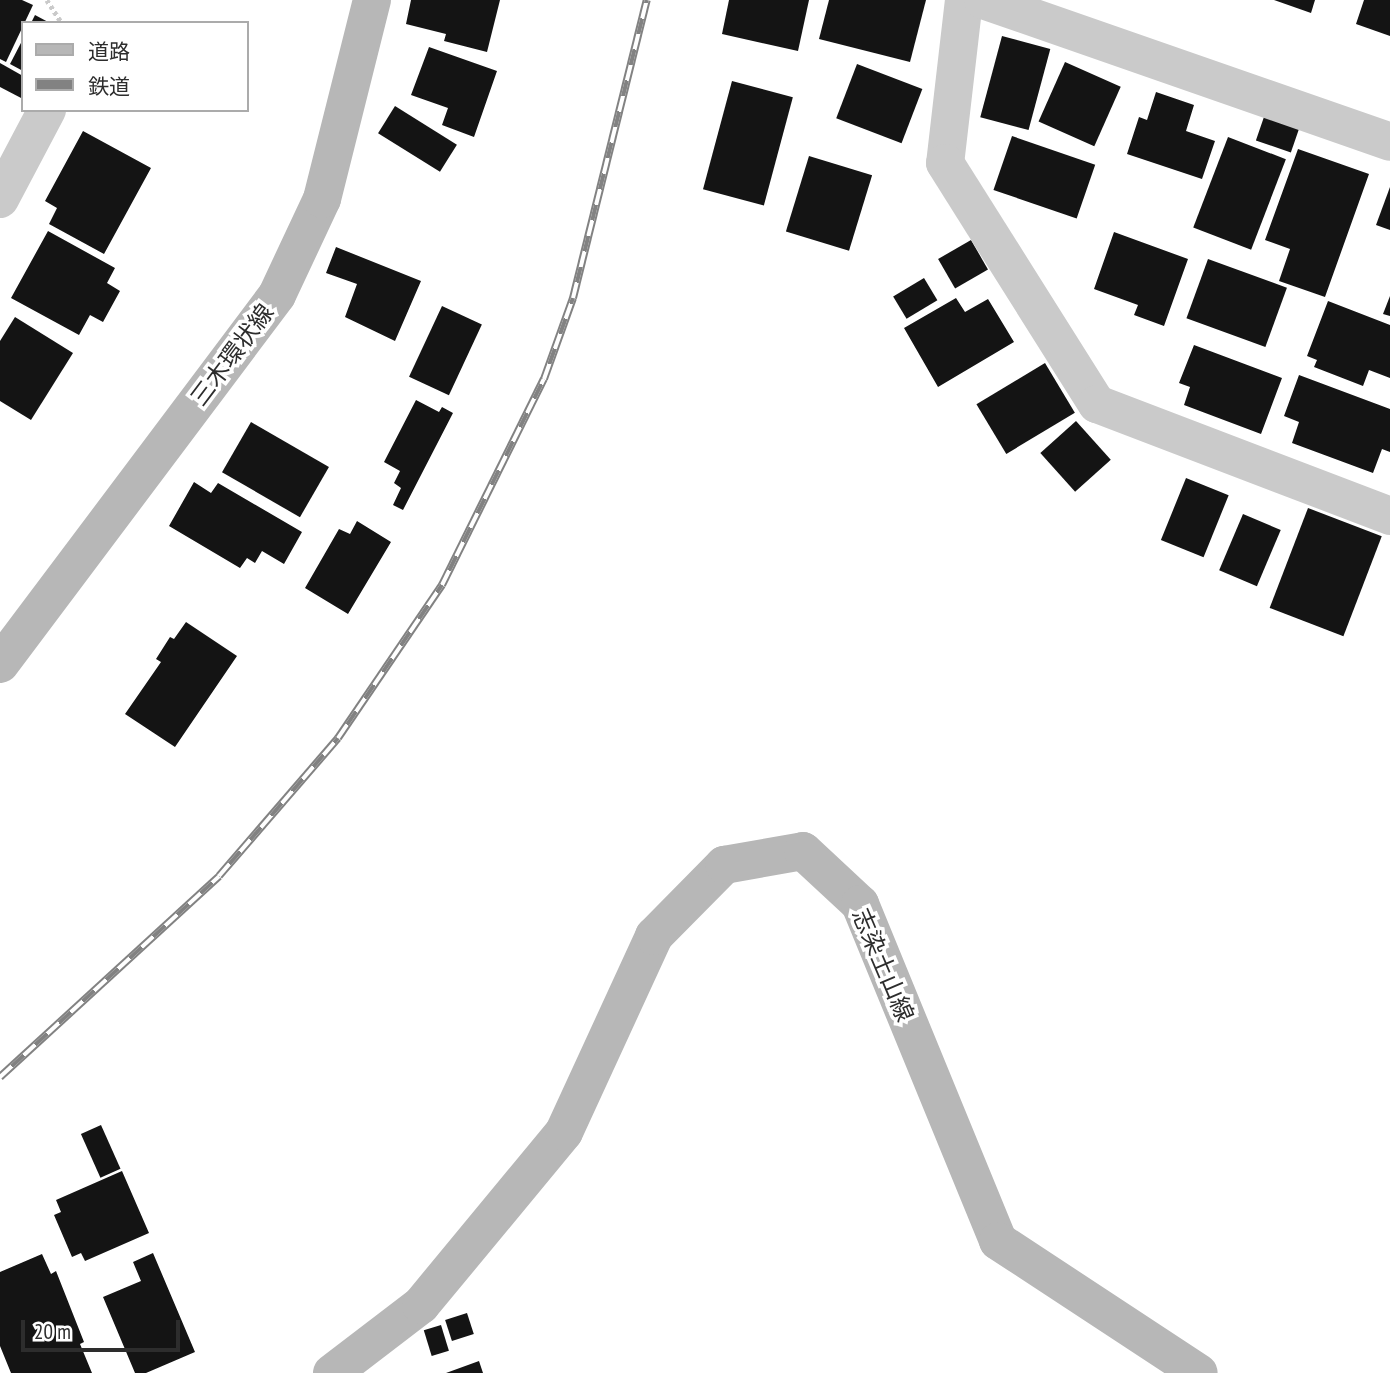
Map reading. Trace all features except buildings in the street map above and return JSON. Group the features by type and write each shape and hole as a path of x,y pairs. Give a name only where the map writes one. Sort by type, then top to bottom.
{"main road":[{"name":"三木環状線","path":"0,664 277,295 323,199 372,0"},
{"name":"志染土山線","path":"332,1373 421,1305 564,1132 654,936 724,865 803,851 860,904 998,1241 1199,1373"}],"street":[{"path":"964,0 945,163 1097,404 1390,516"},
{"path":"983,0 1146,60 1390,142"},
{"path":"0,199 46,112"}],"path":[{"path":"47,0 61,21"}],"railway":[{"path":"0,1077 219,876 338,738 442,585 544,379 573,298 647,0"}]}
